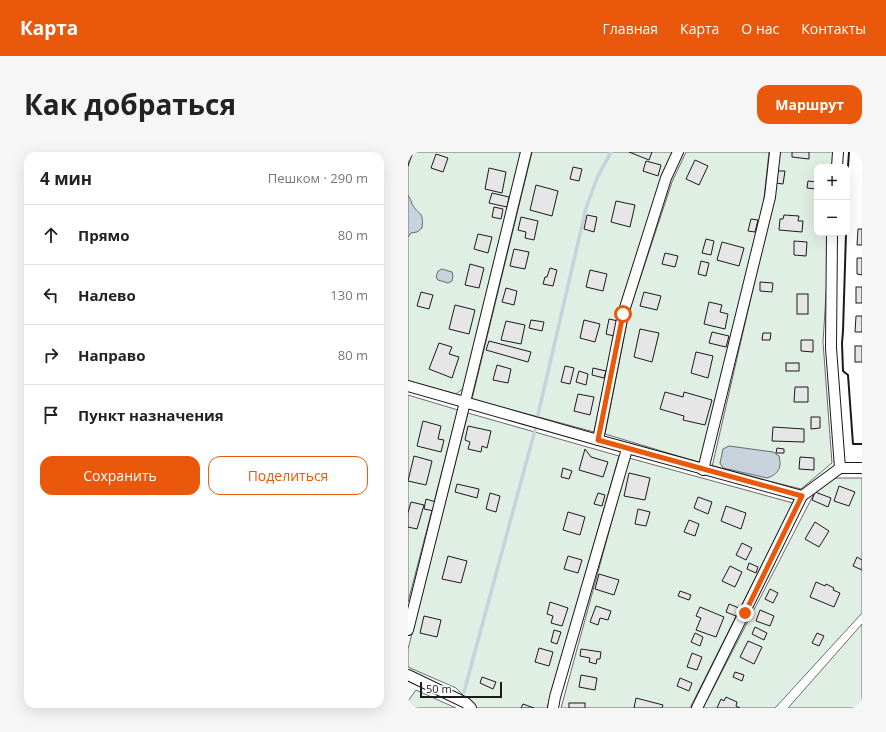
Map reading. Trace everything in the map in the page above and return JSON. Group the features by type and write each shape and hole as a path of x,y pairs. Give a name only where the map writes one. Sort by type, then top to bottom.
{"street":[{"path":"408,630 466,402 526,152"},
{"path":"598,440 623,314 666,178 678,152"},
{"path":"703,470 770,197 775,152"},
{"path":"837,164 838,152"},
{"path":"832,236 831,348 840,468"},
{"path":"408,386 627,449 802,496"},
{"path":"553,708 627,449"},
{"path":"697,708 802,496 840,468 862,468"},
{"path":"408,675 466,703 471,708"}],"green space":[{"path":"408,152 523,152 464,388 456,394 408,381"},
{"path":"532,152 673,152 661,180 622,300 594,432 472,399"},
{"path":"686,152 769,152 763,207 701,463 605,434 629,312 672,182"},
{"path":"779,152 836,152 835,164 814,164 814,236 830,236 823,342 832,463 801,489 712,467 772,206"},
{"path":"408,395 458,410 408,602"},
{"path":"468,413 619,456 547,708 476,708 456,688 408,667 408,649"},
{"path":"629,458 793,503 690,708 561,708"},
{"path":"836,478 862,478 862,613 775,708 703,708 817,488"},
{"path":"862,624 862,708 788,708"},
{"path":"416,690 456,708 408,708 408,701"}],"shaded area":[{"path":"408,195 412,204 422,216 422,228 417,232 411,233 408,237"},
{"path":"442,269 452,272 452,281 448,283 438,280 436,277 438,271"},
{"path":"729,446 773,452 779,456 779,470 767,478 723,468 720,463 723,449"}],"building":[{"path":"408,152 413,152 408,166"},
{"path":"629,152 652,152 649,160"},
{"path":"792,152 809,152 809,159 792,157"},
{"path":"436,154 448,158 443,172 431,168"},
{"path":"695,160 708,166 699,185 686,179"},
{"path":"646,161 661,165 658,176 643,171"},
{"path":"573,167 582,169 579,181 570,179"},
{"path":"489,168 506,172 502,193 485,189"},
{"path":"777,171 785,171 783,184 776,183"},
{"path":"808,181 814,182 814,189 807,188"},
{"path":"536,185 558,191 552,216 530,210"},
{"path":"492,193 509,197 507,207 489,203"},
{"path":"616,201 635,205 630,227 611,222"},
{"path":"494,207 503,209 501,219 492,217"},
{"path":"587,215 597,217 594,232 584,229"},
{"path":"784,215 799,216 798,221 803,221 802,232 779,230 780,219 783,219"},
{"path":"521,217 538,221 534,240 525,238 526,232 518,230"},
{"path":"751,219 758,220 755,232 748,231"},
{"path":"858,229 862,229 862,245 857,245"},
{"path":"478,234 492,237 488,253 474,249"},
{"path":"706,239 714,241 711,255 702,253"},
{"path":"794,241 807,242 806,256 794,255"},
{"path":"722,242 744,248 739,266 717,260"},
{"path":"514,249 529,252 525,269 510,266"},
{"path":"665,253 678,256 675,267 662,264"},
{"path":"857,258 862,258 862,275 857,274"},
{"path":"701,261 709,263 706,276 698,274"},
{"path":"470,264 484,268 479,288 465,285"},
{"path":"550,268 557,270 553,286 543,284"},
{"path":"590,270 607,274 603,291 586,287"},
{"path":"760,282 773,283 772,292 760,291"},
{"path":"856,287 862,287 862,303 856,303"},
{"path":"506,288 517,291 514,305 502,302"},
{"path":"421,292 433,295 429,309 417,306"},
{"path":"644,292 661,296 657,310 640,306"},
{"path":"797,294 808,294 808,314 797,314"},
{"path":"709,302 722,305 720,312 728,314 725,329 704,324"},
{"path":"455,305 475,310 469,334 449,329"},
{"path":"856,316 862,316 862,332 855,332"},
{"path":"609,319 618,321 614,336 606,334"},
{"path":"531,320 544,322 542,331 529,328"},
{"path":"584,320 600,324 595,342 580,338"},
{"path":"506,321 525,325 521,344 501,340"},
{"path":"640,329 659,333 652,362 634,357"},
{"path":"712,332 729,336 726,347 709,343"},
{"path":"763,333 771,333 770,340 762,340"},
{"path":"801,340 813,340 813,352 801,351"},
{"path":"489,341 531,352 528,362 486,350"},
{"path":"439,343 452,347 449,354 459,357 452,378 429,369"},
{"path":"855,346 862,346 862,362 855,362"},
{"path":"696,352 713,356 708,378 691,373"},
{"path":"786,363 799,363 799,371 786,371"},
{"path":"497,365 511,369 508,383 493,380"},
{"path":"565,366 574,368 570,384 561,382"},
{"path":"593,368 606,371 604,378 592,375"},
{"path":"579,371 588,374 586,385 576,382"},
{"path":"795,387 808,387 808,402 794,402"},
{"path":"665,392 683,397 684,392 712,400 705,425 683,420 684,416 660,409"},
{"path":"578,394 594,397 590,415 574,411"},
{"path":"811,417 820,417 820,428 811,429"},
{"path":"423,421 441,426 438,439 444,440 441,452 417,446"},
{"path":"468,426 491,431 487,448 482,446 481,452 468,449 470,442 465,440"},
{"path":"773,427 804,429 804,442 772,441"},
{"path":"777,448 784,449 784,453 776,453"},
{"path":"585,449 591,457 608,462 603,477 579,470"},
{"path":"414,456 432,461 426,485 408,481"},
{"path":"800,457 814,458 814,470 799,469"},
{"path":"563,468 572,471 569,479 561,477"},
{"path":"629,473 650,478 645,500 624,496"},
{"path":"457,484 479,489 477,498 455,492"},
{"path":"839,486 855,492 849,506 834,501"},
{"path":"815,492 831,498 828,507 812,500"},
{"path":"490,493 500,496 496,512 486,509"},
{"path":"598,493 605,495 602,506 594,504"},
{"path":"698,497 712,502 708,514 694,508"},
{"path":"426,499 436,502 434,511 424,509"},
{"path":"411,502 424,505 417,529 408,527 408,513"},
{"path":"726,506 746,513 741,529 721,521"},
{"path":"638,509 650,512 646,526 635,524"},
{"path":"568,512 585,517 580,535 563,530"},
{"path":"689,520 699,524 695,536 684,532"},
{"path":"815,522 829,531 819,547 805,539"},
{"path":"742,543 752,548 746,560 736,555"},
{"path":"448,556 467,561 461,583 442,579"},
{"path":"568,556 582,560 578,573 564,569"},
{"path":"857,557 862,560 862,570 853,566"},
{"path":"749,563 758,567 756,573 747,569"},
{"path":"730,566 742,572 735,587 722,581"},
{"path":"599,574 619,580 614,595 595,589"},
{"path":"816,582 825,586 826,584 834,588 833,590 840,593 834,607 810,597"},
{"path":"770,589 778,593 773,603 765,599"},
{"path":"680,591 691,595 689,600 678,596"},
{"path":"550,602 568,608 562,626 551,623 553,616 547,614"},
{"path":"729,604 739,608 736,616 726,612"},
{"path":"596,606 611,611 608,620 600,618 598,625 590,622"},
{"path":"700,607 724,617 716,637 696,630 701,618 696,616"},
{"path":"760,610 774,616 770,626 756,621"},
{"path":"424,616 441,620 437,637 420,633"},
{"path":"755,627 767,633 764,640 752,634"},
{"path":"554,630 561,632 557,644 551,642"},
{"path":"695,633 703,637 700,646 691,642"},
{"path":"817,633 824,636 819,646 812,643"},
{"path":"748,641 762,647 754,664 740,657"},
{"path":"539,648 553,652 549,666 535,662"},
{"path":"581,649 601,652 600,659 597,659 596,664 589,662 590,658 580,656"},
{"path":"692,653 702,657 697,670 687,667"},
{"path":"735,672 744,675 742,681 733,677"},
{"path":"581,675 597,678 595,690 579,687"},
{"path":"482,677 496,682 493,689 480,683"},
{"path":"680,678 692,683 689,691 677,686"},
{"path":"726,697 737,702 736,706 740,708 717,708 721,699 724,701"},
{"path":"636,698 663,705 662,708 634,708"},
{"path":"569,703 585,703 585,708 569,708"},
{"path":"523,704 534,708 521,708"}],"waterway":[{"path":"538,415 586,208 597,178 611,152"},
{"path":"464,692 535,430"}],"wall":[{"path":"848,164 849,152"},
{"path":"846,236 842,343 843,371 848,375 853,444 862,444"}],"route":[{"path":"623,314 598,440 802,496 745,613"}]}
